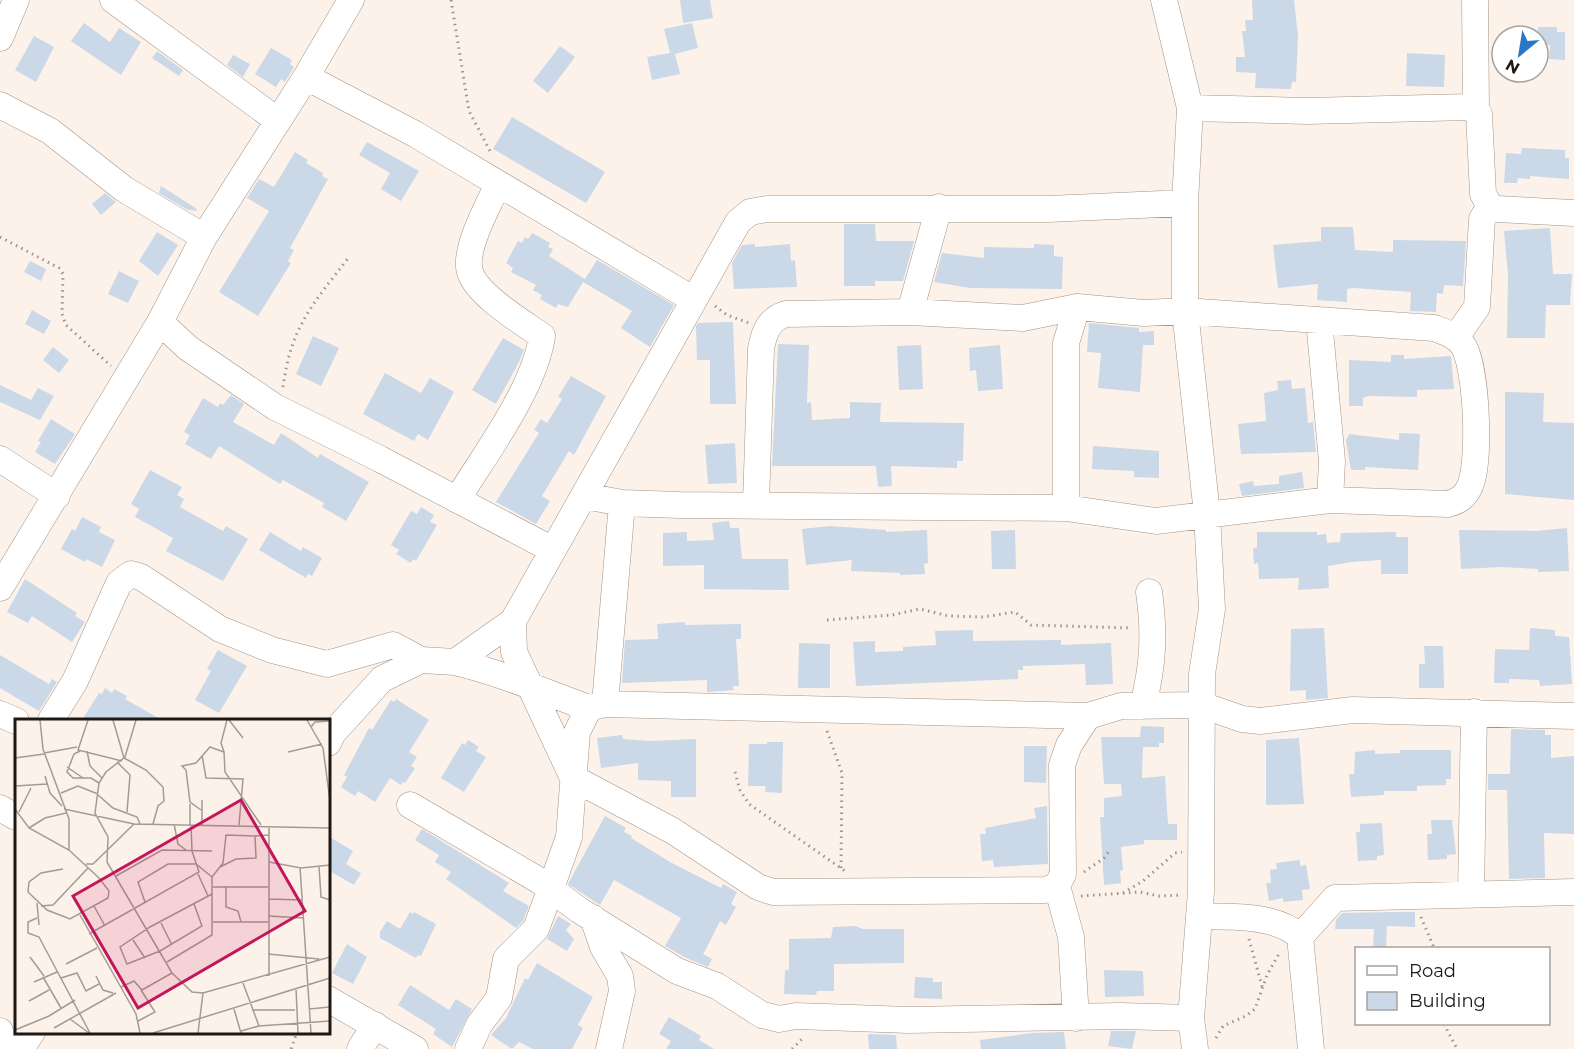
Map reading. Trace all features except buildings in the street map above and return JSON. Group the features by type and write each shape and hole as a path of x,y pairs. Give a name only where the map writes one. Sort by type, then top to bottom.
{"street":[{"path":"0,38 16,0"},
{"path":"113,0 278,120"},
{"path":"0,588 160,322 204,237 306,76 351,0"},
{"path":"1164,0 1190,108 1185,204 1185,311 1207,514 1212,609 1202,675 1200,904 1191,1018 1205,1048"},
{"path":"1475,0 1476,110 1480,119 1483,194 1490,206 1497,209 1574,213"},
{"path":"306,76 415,134 695,298"},
{"path":"0,105 50,131 124,189 204,237"},
{"path":"1190,108 1307,111 1462,106 1476,110"},
{"path":"457,500 510,412 539,354 542,336 493,303 470,272 471,250 498,184"},
{"path":"455,662 513,621 551,549 585,496 738,222 750,213 767,209 939,207 1048,209 1185,204"},
{"path":"1456,338 1477,307 1482,219 1490,206"},
{"path":"909,312 939,207"},
{"path":"585,496 622,503 756,504 808,507 1066,508 1156,521 1330,500 1448,504 1464,497 1477,463 1475,414 1468,356 1456,338 1434,328 1185,311 1144,313 1077,307 1023,318 909,312 786,314 777,317 767,328 761,349 756,504"},
{"path":"1066,508 1066,343 1077,307"},
{"path":"1319,320 1320,357 1332,461 1330,500"},
{"path":"160,322 188,348 280,410 551,549"},
{"path":"0,459 57,496"},
{"path":"468,1049 479,1025 499,998 506,959 536,929 569,837 577,732 597,706 622,503"},
{"path":"52,719 75,681 119,583 131,574 220,628 272,650 327,664 393,645 422,660 455,662 530,684 548,693 597,706 1088,716 1121,706 1202,705 1242,719 1260,721 1353,710 1574,716"},
{"path":"1143,706 1150,675 1154,631 1149,592"},
{"path":"513,621 514,652 573,778 673,831 758,887 773,892 867,893 1059,890"},
{"path":"330,739 382,679 422,660"},
{"path":"1471,895 1474,712"},
{"path":"0,714 15,721"},
{"path":"1076,1018 1071,936 1059,890 1063,874 1062,765 1069,745 1088,716"},
{"path":"410,805 551,888 593,918 677,971 717,986 762,1016 778,1019 796,1016 909,1020 1120,1016 1191,1018"},
{"path":"0,808 15,816"},
{"path":"1296,933 1335,898 1574,892"},
{"path":"1200,904 1296,933"},
{"path":"593,918 603,947 620,976 622,992 609,1049"},
{"path":"1296,933 1311,1049"},
{"path":"330,1000 415,1049"},
{"path":"360,1049 375,1025"},
{"path":"0,1030 3,1049"},
{"path":"21,1049 31,1034"}],"path":[{"path":"451,0 469,111 492,154"},
{"path":"0,237 59,268 63,274 62,314 66,325 101,359 127,377"},
{"path":"280,410 289,352 304,316 349,257"},
{"path":"695,298 727,315 767,328"},
{"path":"827,620 892,615 920,609 949,616 983,617 1015,612 1031,625 1119,627 1154,631"},
{"path":"821,710 842,773 841,868"},
{"path":"735,772 740,790 749,804 841,868 867,893"},
{"path":"1081,874 1110,850"},
{"path":"1123,893 1143,881 1175,853 1181,852 1201,859"},
{"path":"1059,890 1086,896 1140,892 1176,896 1200,904"},
{"path":"1412,896 1434,947"},
{"path":"1205,1048 1223,1026 1246,1016 1255,1009 1267,975 1296,933"},
{"path":"1445,1025 1457,1049"},
{"path":"291,1049 296,1034"}]}
